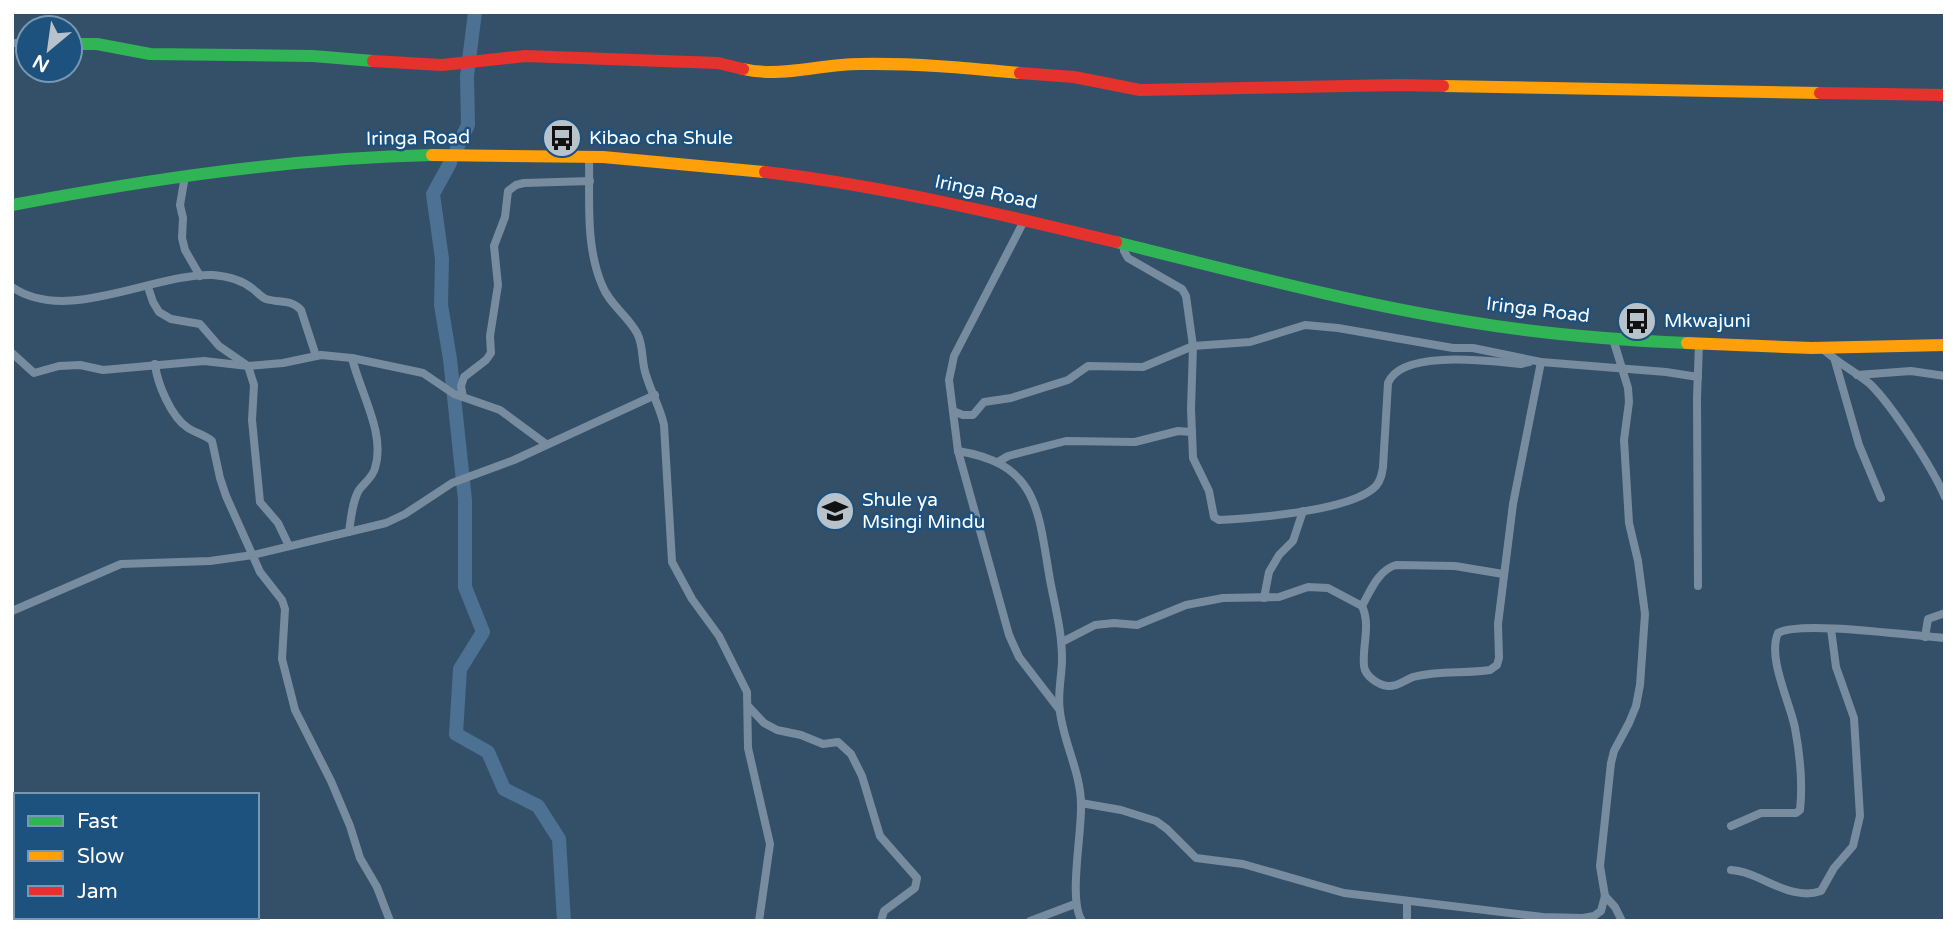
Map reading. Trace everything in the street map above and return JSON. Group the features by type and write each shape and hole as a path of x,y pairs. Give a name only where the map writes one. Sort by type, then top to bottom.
{"main road":[{"path":"84,44 150,54 313,56 442,65 500,57 532,56 579,60 718,63 752,71 776,72 858,64 954,66 1074,77 1140,90 1399,85 1557,90 1945,94"},
{"name":"Iringa Road","path":"12,205 92,190 281,164 423,155 589,157 803,177 856,185 1025,219 1279,283 1441,317 1613,339 1699,344 1822,348 1945,345"}],"street":[{"path":"589,157 592,245 596,266 602,287 637,333 645,373 655,395 667,439 672,562 692,599 719,636 747,692 748,748 770,844 759,921"},
{"path":"185,176 180,205 182,238 185,250 200,276"},
{"path":"463,397 461,386 464,377 491,353 491,332 498,285 494,250 505,217 509,191 513,186 524,183 590,181"},
{"path":"1025,219 954,356 949,380 958,451 998,601 1013,646 1059,709"},
{"path":"1124,245 1128,258 1184,292 1193,346 1194,458 1209,491 1216,519 1260,518 1303,511 1349,502 1370,491 1381,479 1388,383 1393,372 1411,364 1431,360 1521,364 1537,361"},
{"path":"12,287 36,299 63,300 97,297 180,278 230,278 252,288 266,299 297,305 316,356"},
{"path":"148,287 159,312 171,319 200,324 219,345 248,366 254,385 252,419 260,502 278,523 289,546"},
{"path":"953,411 973,415 984,402 1011,398 1068,380 1088,366 1143,367 1193,346 1250,342 1296,326 1318,325 1453,348 1473,348 1537,361 1698,377"},
{"path":"1081,803 1121,810 1156,821 1196,858 1243,864 1343,893 1544,919 1594,916 1601,911 1605,897 1600,866 1611,763 1636,706 1640,685 1644,614 1638,561 1629,523 1624,440 1629,402 1613,339"},
{"path":"1698,586 1699,344"},
{"path":"1822,348 1835,361 1869,384 1895,414 1945,497"},
{"path":"12,353 34,373 65,365 103,370 204,361 248,366 283,363 316,356 352,358 419,372 463,397 487,403 500,410 546,444"},
{"path":"349,532 357,494 373,474 377,458 376,432 352,358"},
{"path":"1062,642 1095,625 1137,625 1203,602 1223,598 1286,596 1300,589 1317,587 1339,593 1362,606 1366,621 1364,666 1370,677 1380,684 1394,686 1412,678 1439,673 1490,670 1497,665 1499,658 1498,624 1503,574 1537,361"},
{"path":"1835,361 1856,435 1881,498"},
{"path":"155,364 161,390 179,420 212,441 223,487 260,572 282,600 285,609 282,659 295,710 331,781 360,858 377,887 390,921"},
{"path":"1857,375 1911,371 1945,376"},
{"path":"12,611 121,564 210,561 253,555 397,518 452,483 514,460 655,395"},
{"path":"998,462 1008,456 1066,441 1135,442 1178,431 1192,432"},
{"path":"958,451 1008,467 1024,483 1037,511 1062,642 1059,709 1075,766 1081,803 1075,904 1082,921"},
{"path":"1264,598 1269,572 1279,555 1293,541 1303,511"},
{"path":"1362,606 1381,575 1396,565 1455,566 1503,574"},
{"path":"1925,637 1928,619 1945,613"},
{"path":"1731,826 1761,813 1796,813 1800,810 1800,768 1795,731 1777,666 1778,633 1790,628 1831,629 1945,638"},
{"path":"1731,870 1785,889 1805,894 1817,893 1853,846 1860,816 1854,718 1836,667 1831,629"},
{"path":"749,707 768,726 802,735 818,743 840,742 851,754 862,776 879,835 917,878 915,888 884,911 881,921"},
{"path":"1605,897 1615,907 1622,921"},
{"path":"1407,901 1407,921"},
{"path":"1030,921 1075,904"}],"waterway":[{"path":"457,148 468,125 467,76 475,12"},
{"path":"450,163 433,194 442,259 441,305 450,359 465,500 465,587 483,632 460,669 456,734 488,752 504,789 538,806 559,839 564,921"}],"traffic: fast":[{"path":"84,44 150,54 313,56 373,61"},
{"path":"12,205 221,171 326,160 432,155"},
{"path":"1116,242 1292,286 1425,314 1551,333 1687,343"}],"traffic: slow":[{"path":"743,69 772,72 880,64 1020,73"},
{"path":"1443,86 1820,93"},
{"path":"432,155 603,157 765,172"},
{"path":"1687,343 1812,348 1945,345"}],"traffic: jam":[{"path":"373,61 442,65 525,56 718,63 743,69"},
{"path":"1020,73 1074,77 1140,90 1443,86"},
{"path":"1820,93 1945,95"},
{"path":"765,172 898,193 1116,242"}],"place":[{"name":"Kibao cha Shule","path":"562,138"},
{"name":"Mkwajuni","path":"1637,321"},
{"name":"Shule ya Msingi Mindu","path":"835,511"}]}
